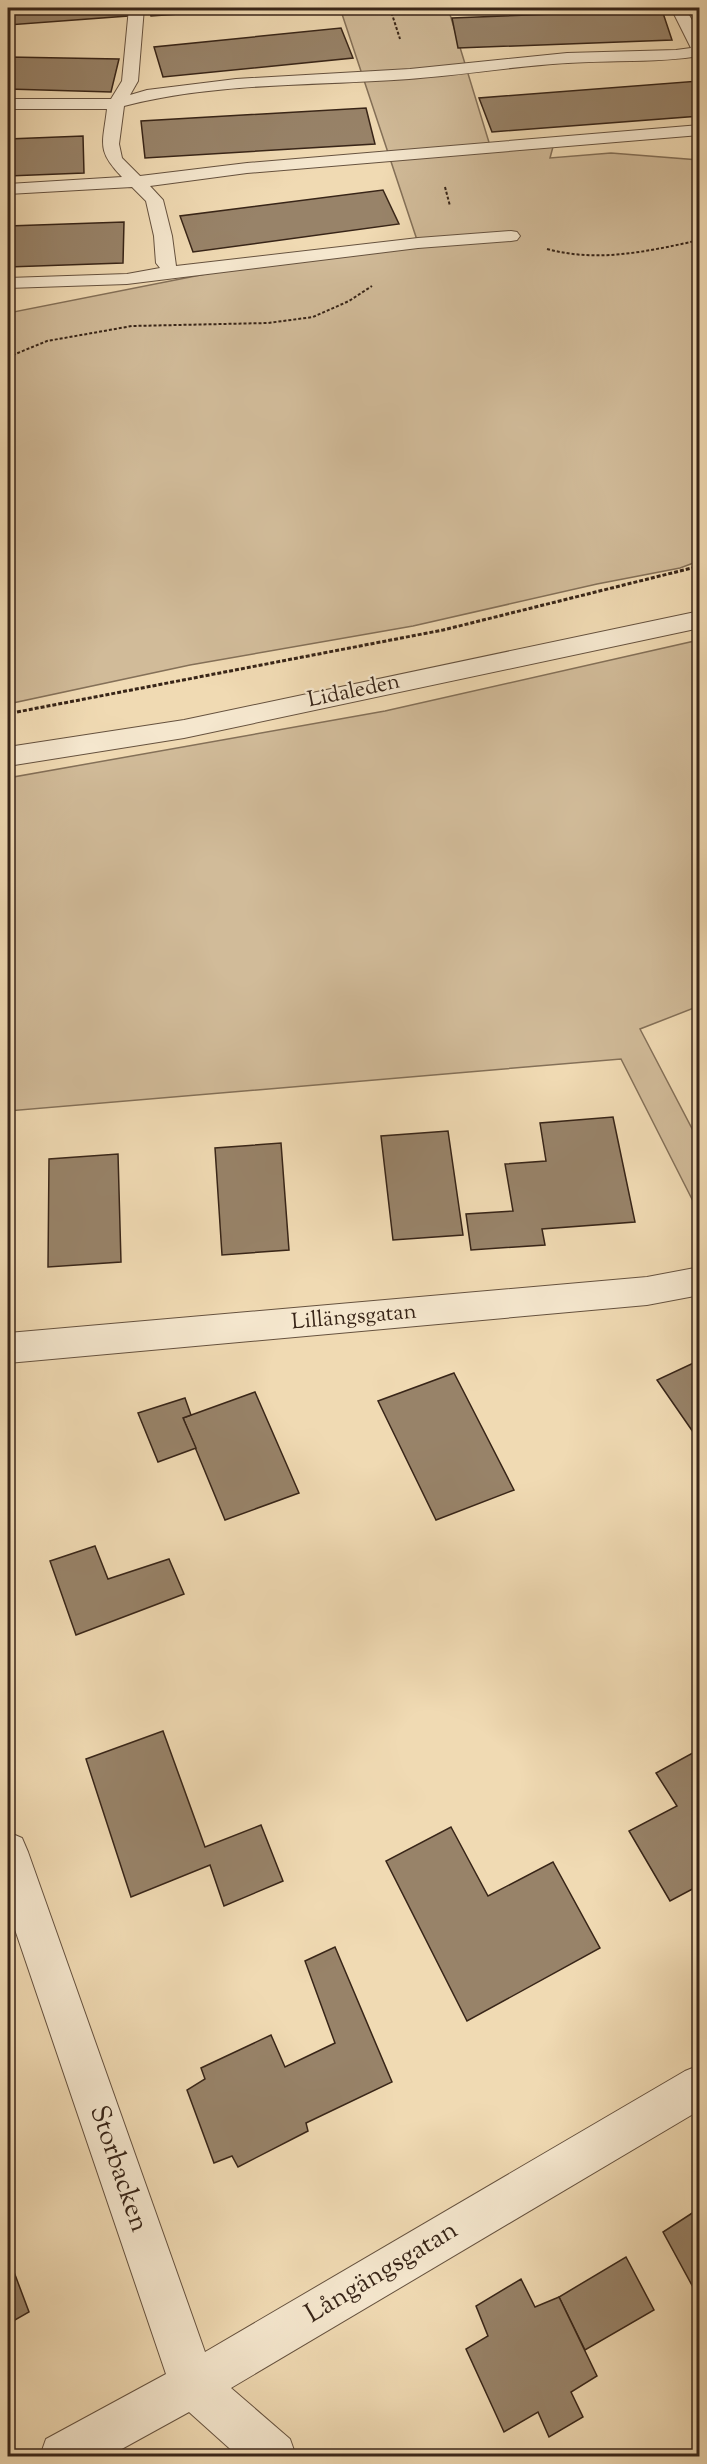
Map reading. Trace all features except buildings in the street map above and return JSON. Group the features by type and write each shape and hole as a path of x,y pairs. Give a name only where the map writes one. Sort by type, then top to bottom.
{"street":[{"name":"Lidaleden","path":"8,757 184,729 699,619"},
{"name":"Lillängsgatan","path":"8,1348 647,1291 699,1281"},
{"name":"Storbacken","path":"8,1852 193,2385 273,2457"},
{"name":"Långängsgatan","path":"63,2457 193,2385 699,2086"}],"lane":[{"path":"136,8 130,81 116,103 111,144 114,159 154,200 163,236 165,263 171,272"},
{"path":"8,104 96,105 116,103 147,95 236,84 410,74 567,58 676,55 699,50 678,8"},
{"path":"8,189 160,180 247,168 699,130"},
{"path":"8,283 127,279 418,243 511,237"}],"path":[{"path":"8,357 47,341 132,326 268,323 313,317 349,301 393,273 418,243"},
{"path":"8,714 443,630 699,566"}],"shaded area":[{"path":"340,8 448,8 491,149 554,143 550,158 611,153 699,160 699,561 680,568 597,584 413,626 190,665 8,704 8,313 231,269 418,243"},
{"path":"699,640 699,1006 640,1029 699,1142 699,1213 621,1059 8,1111 8,778 385,711"}]}
